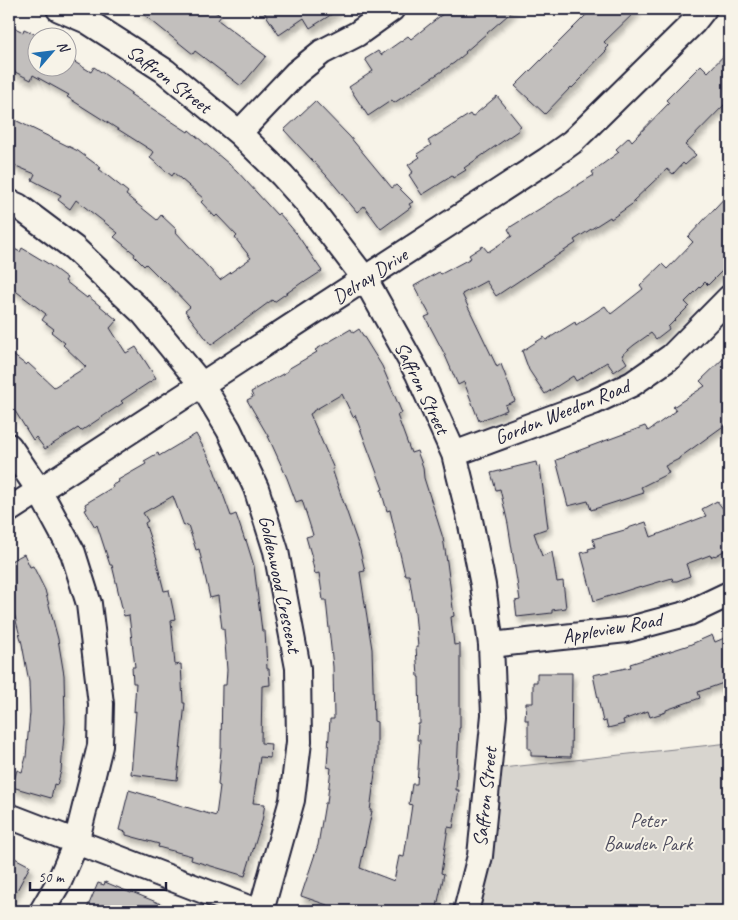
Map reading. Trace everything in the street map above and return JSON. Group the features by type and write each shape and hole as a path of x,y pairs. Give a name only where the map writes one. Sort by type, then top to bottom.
{"street":[{"name":"Saffron Street","path":"59,9 91,15 165,71 239,133 282,175 307,204 364,279 418,374 454,454 473,533 490,645 494,715 480,856 466,911"},
{"path":"239,133 303,68 322,52 357,34 392,9"},
{"name":"Delray Drive","path":"9,510 572,142 693,23 704,9"},
{"name":"Goldenwood Crescent","path":"9,202 18,206 74,248 143,313 202,385 229,430 256,488 276,551 298,668 299,742 292,800 261,911"},
{"name":"Gordon Weedon Road","path":"454,454 594,402 632,384 672,356 729,298"},
{"path":"9,446 39,490 72,553 89,604 98,666 101,704 100,746 76,843 59,882 42,911"},
{"name":"Appleview Road","path":"490,645 626,630 689,613 729,594"},
{"path":"9,816 256,911"}],"green space":[{"name":"Peter Bawden Park","path":"729,743 729,911 478,911 492,850 502,768"}],"building":[{"path":"137,9 211,9 221,16 218,20 266,56 241,86 195,51 193,54"},
{"path":"262,9 340,9 310,28 304,18 279,35"},
{"path":"449,9 515,9 454,63 394,103 392,100 368,116 349,87 373,71 365,59 378,51 381,55 408,36 411,39"},
{"path":"592,9 638,9 604,42 608,46 605,49 607,50 582,78 545,114 515,86"},
{"path":"9,25 23,32 24,29 28,31 28,78 32,78 31,80 9,69"},
{"path":"729,50 729,100 685,145 696,155 685,165 683,163 673,174 667,169 633,201 635,202 611,219 610,217 574,240 576,243 496,296 486,281 462,294 497,367 501,364 515,401 505,405 507,410 479,421 464,382 458,385 425,317 430,315 414,286 439,272 441,274 471,258 469,255 483,246 488,252 512,236 508,229 512,226 594,175 592,172 619,152 616,149 629,137 632,141 669,103 666,100 701,65 708,72"},
{"path":"78,64 91,72 94,67 132,93 130,94 188,132 189,130 236,170 277,215 279,213 296,233 322,271 274,302 272,300 211,345 185,311 190,307 164,280 146,264 144,266 134,256 135,254 114,237 118,233 76,200 70,209 58,200 61,195 32,180 35,174 9,163 9,117 78,151 101,168 99,169 128,192 126,195 157,220 161,215 177,230 175,231 220,280 251,258 235,238 237,236 217,215 215,217 201,202 204,199 174,173 172,176 150,158 154,152 67,97 69,95 38,78 78,78"},
{"path":"497,96 521,126 518,128 519,130 464,168 466,170 453,178 452,176 422,195 409,175 413,172 408,165 420,157 417,154 431,145 428,141 470,114 472,117"},
{"path":"315,101 350,137 392,188 396,185 413,202 409,204 411,207 381,229 364,206 357,212 284,130"},
{"path":"729,193 729,264 708,285 705,282 685,302 689,306 668,327 669,329 656,339 651,333 622,355 627,363 614,372 607,362 576,381 573,376 545,394 529,370 522,351 544,337 546,340 575,322 576,325 605,306 611,314 643,289 640,285 662,264 667,269 693,242 688,237"},
{"path":"9,246 20,252 22,248 47,263 67,278 65,281 87,298 88,296 117,320 110,328 126,353 136,347 156,378 81,431 78,428 45,449 36,437 33,440 15,411 9,418 9,352 26,365 28,363 54,387 86,367 63,345 65,343 51,332 54,329 42,320 46,314 9,286"},
{"path":"351,329 353,333 359,329 382,366 402,413 397,415 411,453 417,451 423,467 424,478 443,538 454,616 451,617 454,645 460,644 460,728 456,790 459,790 453,828 448,827 441,873 444,874 436,911 332,911 333,907 301,896 318,845 325,803 327,803 331,768 327,767 330,719 334,719 333,667 326,600 323,600 319,573 315,574 306,537 313,535 302,500 296,502 268,436 247,400 253,397 251,392 317,352 315,350","holes":["342,394 353,417 355,415 383,489 381,490 387,511 390,510 405,575 409,575 415,613 420,724 418,724 417,740 420,740 417,784 412,784 409,804 412,805 404,857 399,856 394,881 360,868 372,811 370,811 377,758 377,722 374,721 372,649 360,572 365,571 360,550 332,469 334,469 310,414"]},
{"path":"729,353 729,422 679,459 665,466 669,473 641,487 644,493 591,510 588,501 568,506 556,460 645,426 648,431 676,411 673,407 705,386 700,381"},
{"path":"196,434 214,467 231,516 236,514 246,540 254,566 262,631 265,631 267,669 269,669 270,685 262,686 261,743 271,744 270,758 260,757 253,803 265,804 262,821 245,876 191,860 192,856 158,847 159,844 126,835 126,832 119,830 129,790 216,816 220,786 218,785 221,749 222,685 226,685 227,670 224,629 222,629 218,596 210,598 199,549 196,550 188,525 184,526 173,496 143,513 148,521 145,523 157,559 164,591 169,590 175,619 171,620 175,665 181,664 183,703 185,703 177,780 131,774 136,711 134,712 136,683 133,683 132,667 135,667 129,615 124,616 112,565 110,565 97,525 95,527 85,510 87,509 85,504 113,487 112,485 119,482 118,480 146,464 144,461 158,453 159,456"},
{"path":"536,462 537,467 540,466 548,528 534,533 542,556 552,552 557,582 563,581 566,608 552,610 552,613 517,617 515,601 520,600 508,524 500,489 496,490 491,473"},
{"path":"717,501 724,510 729,506 729,548 715,556 711,557 710,555 686,564 690,576 677,581 673,581 672,578 641,586 594,601 581,553 595,547 593,539 646,522 651,537 706,516 702,509"},
{"path":"24,554 30,567 33,566 45,590 58,639 64,675 65,722 61,771 57,785 54,784 51,798 12,787 17,770 22,772 26,757 30,712 29,682 22,644 9,594 9,562"},
{"path":"712,635 715,642 729,636 729,681 698,692 700,698 666,710 666,712 650,717 648,711 623,720 624,724 608,728 606,721 603,722 593,675 631,667 630,664 689,645"},
{"path":"537,673 572,673 571,757 531,756 531,749 528,749 528,720 525,720 526,703 533,703 533,682 537,682"},
{"path":"9,855 30,866 9,905"},
{"path":"105,882 178,911 86,911 98,883 104,885"}]}
